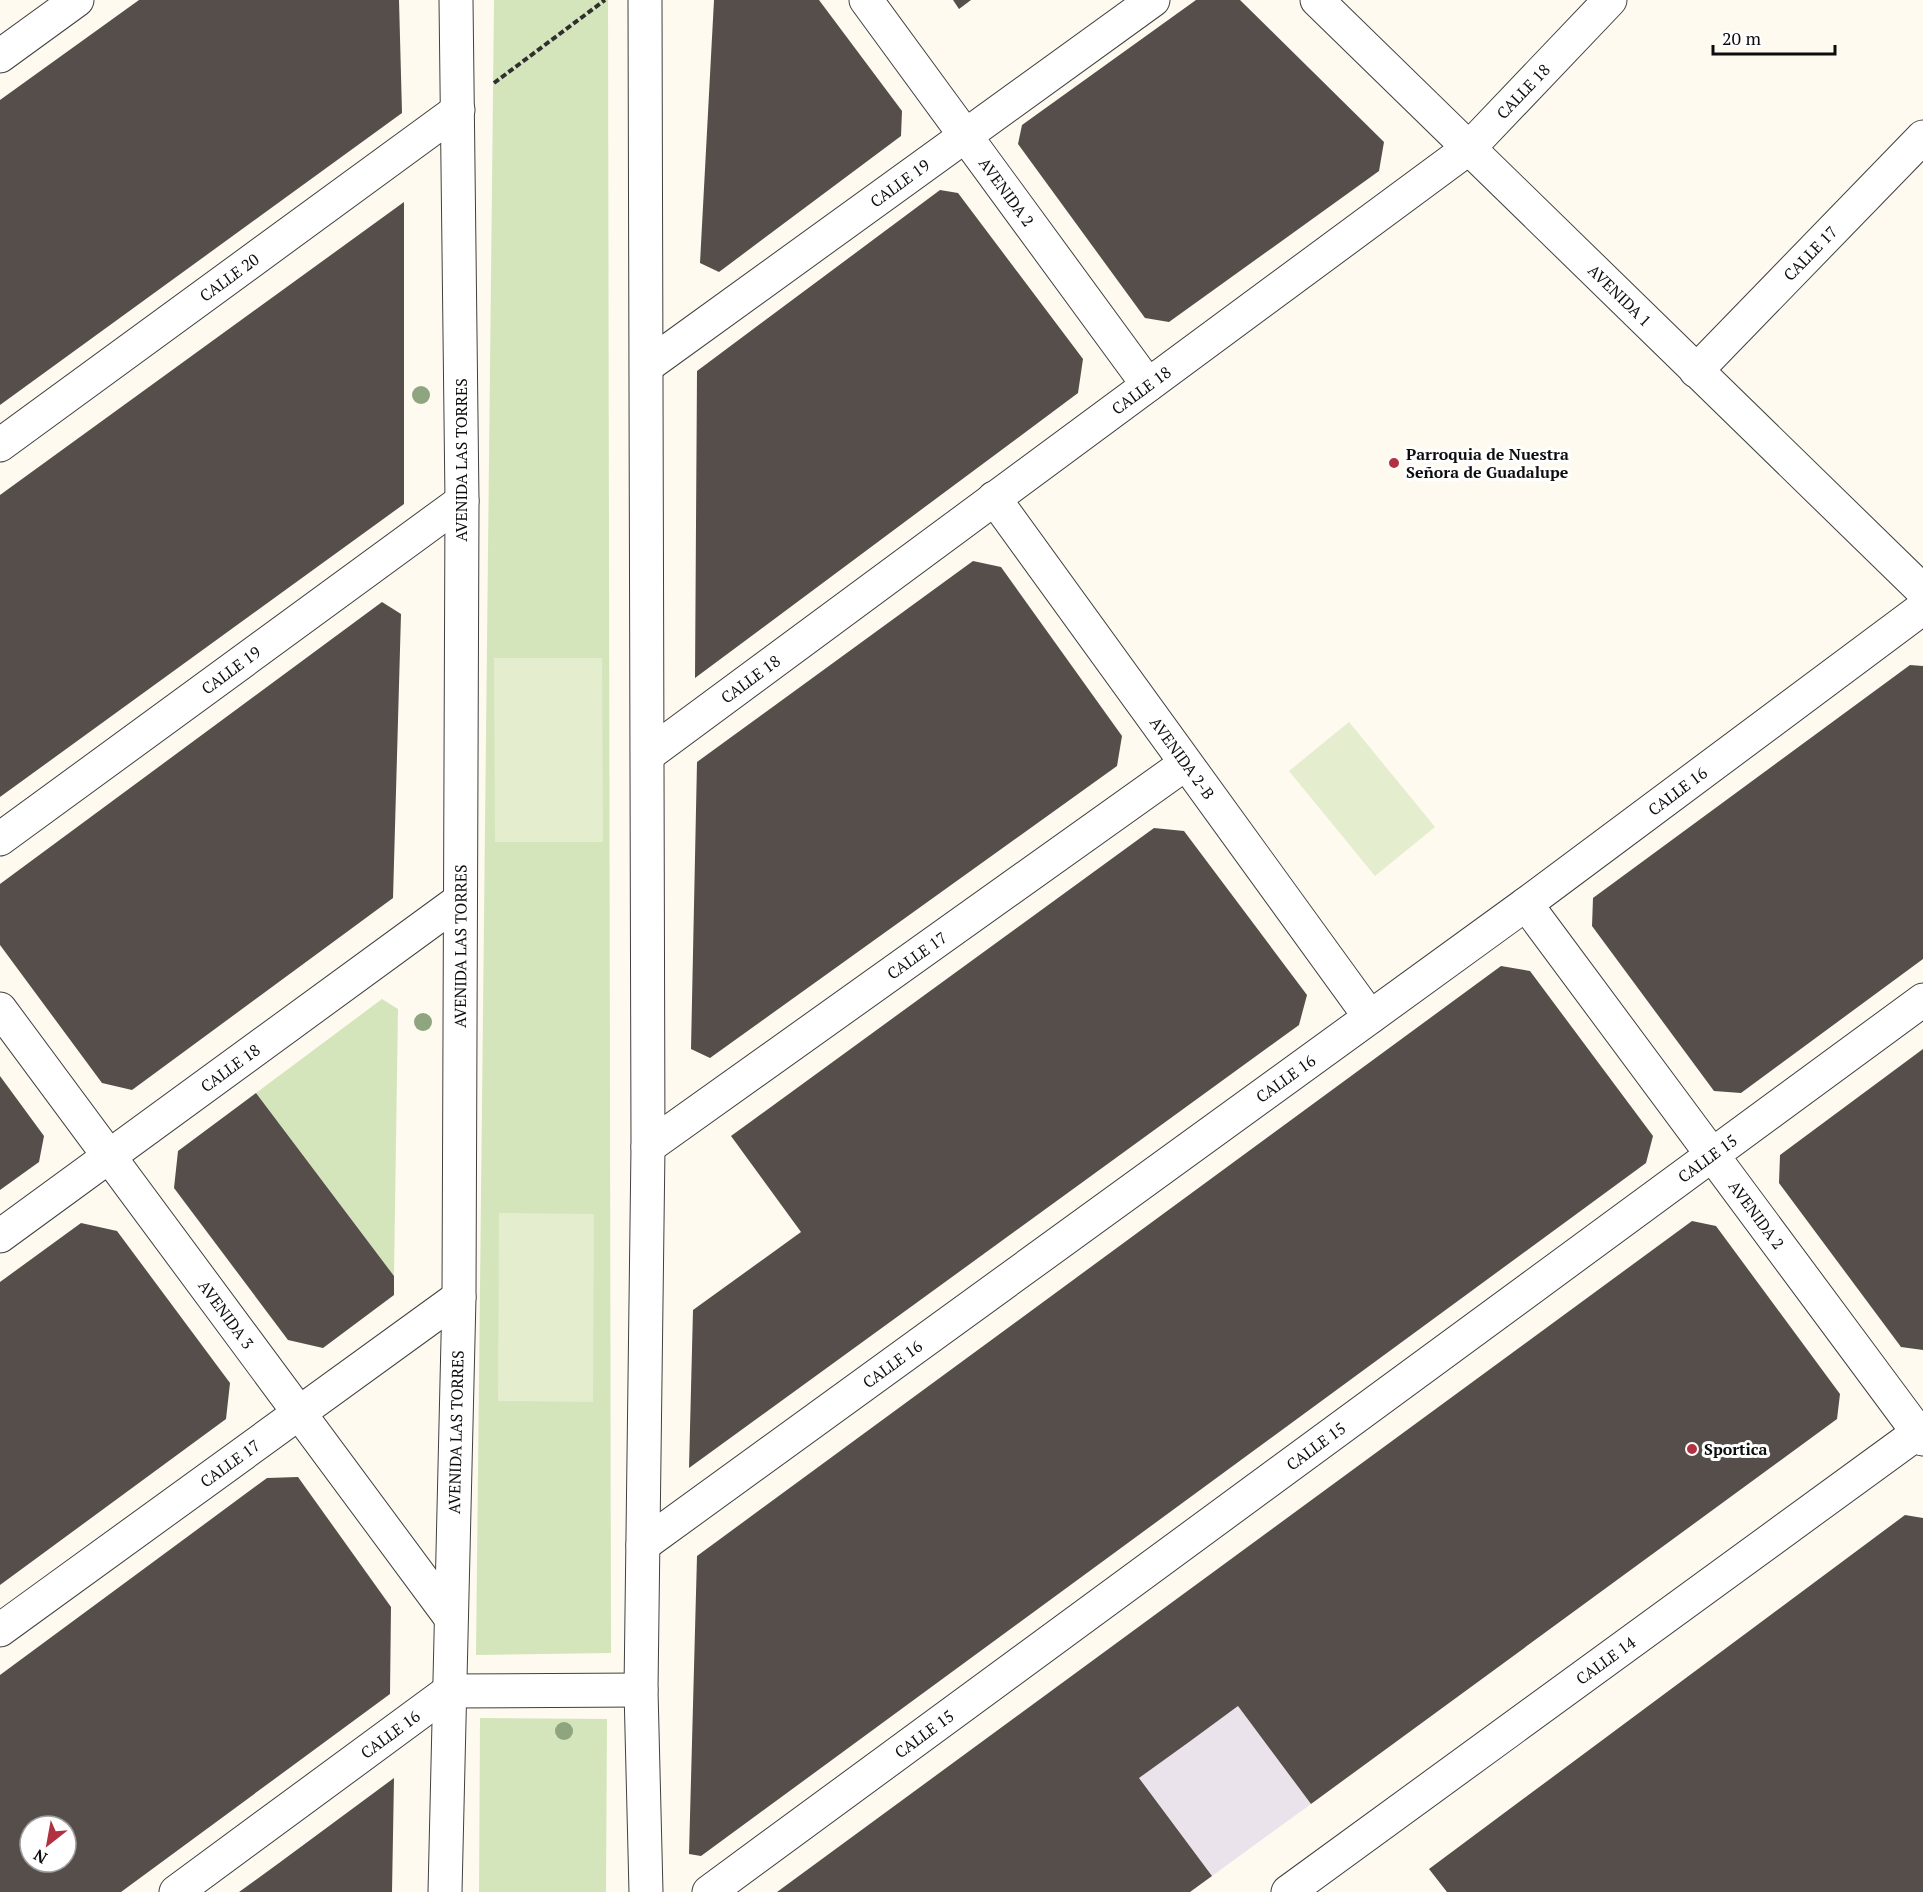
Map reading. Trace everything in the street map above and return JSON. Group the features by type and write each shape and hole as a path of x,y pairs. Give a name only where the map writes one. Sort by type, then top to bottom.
{"street":[{"path":"0,56 77,0"},
{"name":"AVENIDA LAS TORRES","path":"445,1892 459,1297 462,501 456,0"},
{"path":"645,0 649,754 648,1147 641,1690 646,1892"},
{"name":"AVENIDA 2","path":"866,0 1148,385"},
{"name":"CALLE 19","path":"647,366 1153,0"},
{"name":"AVENIDA 1","path":"1317,0 1923,591"},
{"name":"CALLE 18","path":"649,754 1469,147 1610,0"},
{"name":"CALLE 20","path":"0,445 458,110"},
{"name":"CALLE 17","path":"1696,371 1923,136"},
{"name":"AVENIDA 2-B","path":"994,498 1370,1017"},
{"name":"CALLE 19","path":"0,839 462,501"},
{"name":"CALLE 16","path":"643,1545 1526,904 1923,608"},
{"name":"CALLE 17","path":"648,1147 1185,764"},
{"name":"CALLE 18","path":"0,1236 460,900"},
{"name":"AVENIDA 2","path":"1526,904 1921,1433"},
{"name":"CALLE 15","path":"709,1892 1923,1000"},
{"name":"AVENIDA 3","path":"0,1009 451,1618"},
{"name":"CALLE 17","path":"0,1630 459,1297"},
{"name":"CALLE 14","path":"1288,1892 1921,1433"},
{"path":"448,1691 641,1690"},
{"name":"CALLE 16","path":"176,1892 448,1691"}],"path":[{"path":"458,110 605,0"}],"shaded area":[{"path":"1238,1706 1311,1804 1212,1876 1139,1778"}],"green space":[{"path":"494,0 608,0 611,1653 476,1655"},
{"path":"494,658 602,658 603,842 495,842"},
{"path":"1349,722 1435,827 1375,876 1289,771"},
{"path":"382,999 398,1009 394,1276 256,1093"},
{"path":"499,1213 594,1214 593,1402 498,1401"},
{"path":"480,1718 607,1719 606,1892 479,1892"}],"building":[{"path":"139,0 399,0 402,113 0,405 0,100"},
{"path":"714,0 819,0 902,111 901,136 719,272 700,263"},
{"path":"953,0 971,0 959,9"},
{"path":"1196,0 1240,0 1384,142 1379,171 1169,322 1145,318 1018,144 1022,125"},
{"path":"940,190 958,193 1083,359 1078,393 695,678 697,371"},
{"path":"404,202 404,504 0,797 0,495"},
{"path":"973,561 1001,567 1122,736 1117,766 710,1058 691,1049 697,762"},
{"path":"382,602 401,614 393,898 132,1090 102,1083 0,945 0,884"},
{"path":"1910,665 1923,666 1923,959 1741,1093 1714,1091 1592,926 1593,898"},
{"path":"1154,828 1184,831 1307,995 1299,1025 689,1468 693,1310 801,1232 731,1136"},
{"path":"1501,966 1530,971 1653,1136 1646,1163 701,1856 689,1854 697,1556"},
{"path":"1923,1049 1923,1350 1901,1347 1779,1183 1780,1155"},
{"path":"0,1076 44,1136 39,1162 0,1190"},
{"path":"256,1093 394,1276 394,1295 323,1348 288,1340 174,1188 178,1151"},
{"path":"1692,1221 1716,1226 1840,1394 1837,1419 1311,1804 1238,1706 1139,1778 1212,1876 1190,1892 777,1892"},
{"path":"81,1223 117,1231 230,1383 226,1419 0,1585 0,1282"},
{"path":"298,1477 391,1607 390,1694 121,1892 0,1892 0,1675 267,1478"},
{"path":"1905,1515 1923,1518 1923,1892 1447,1892 1429,1869"},
{"path":"394,1778 392,1892 239,1892 279,1863"}],"place":[{"name":"Parroquia de Nuestra Señora de Guadalupe","path":"1394,463"},
{"name":"Sportica","path":"1692,1449"}]}
